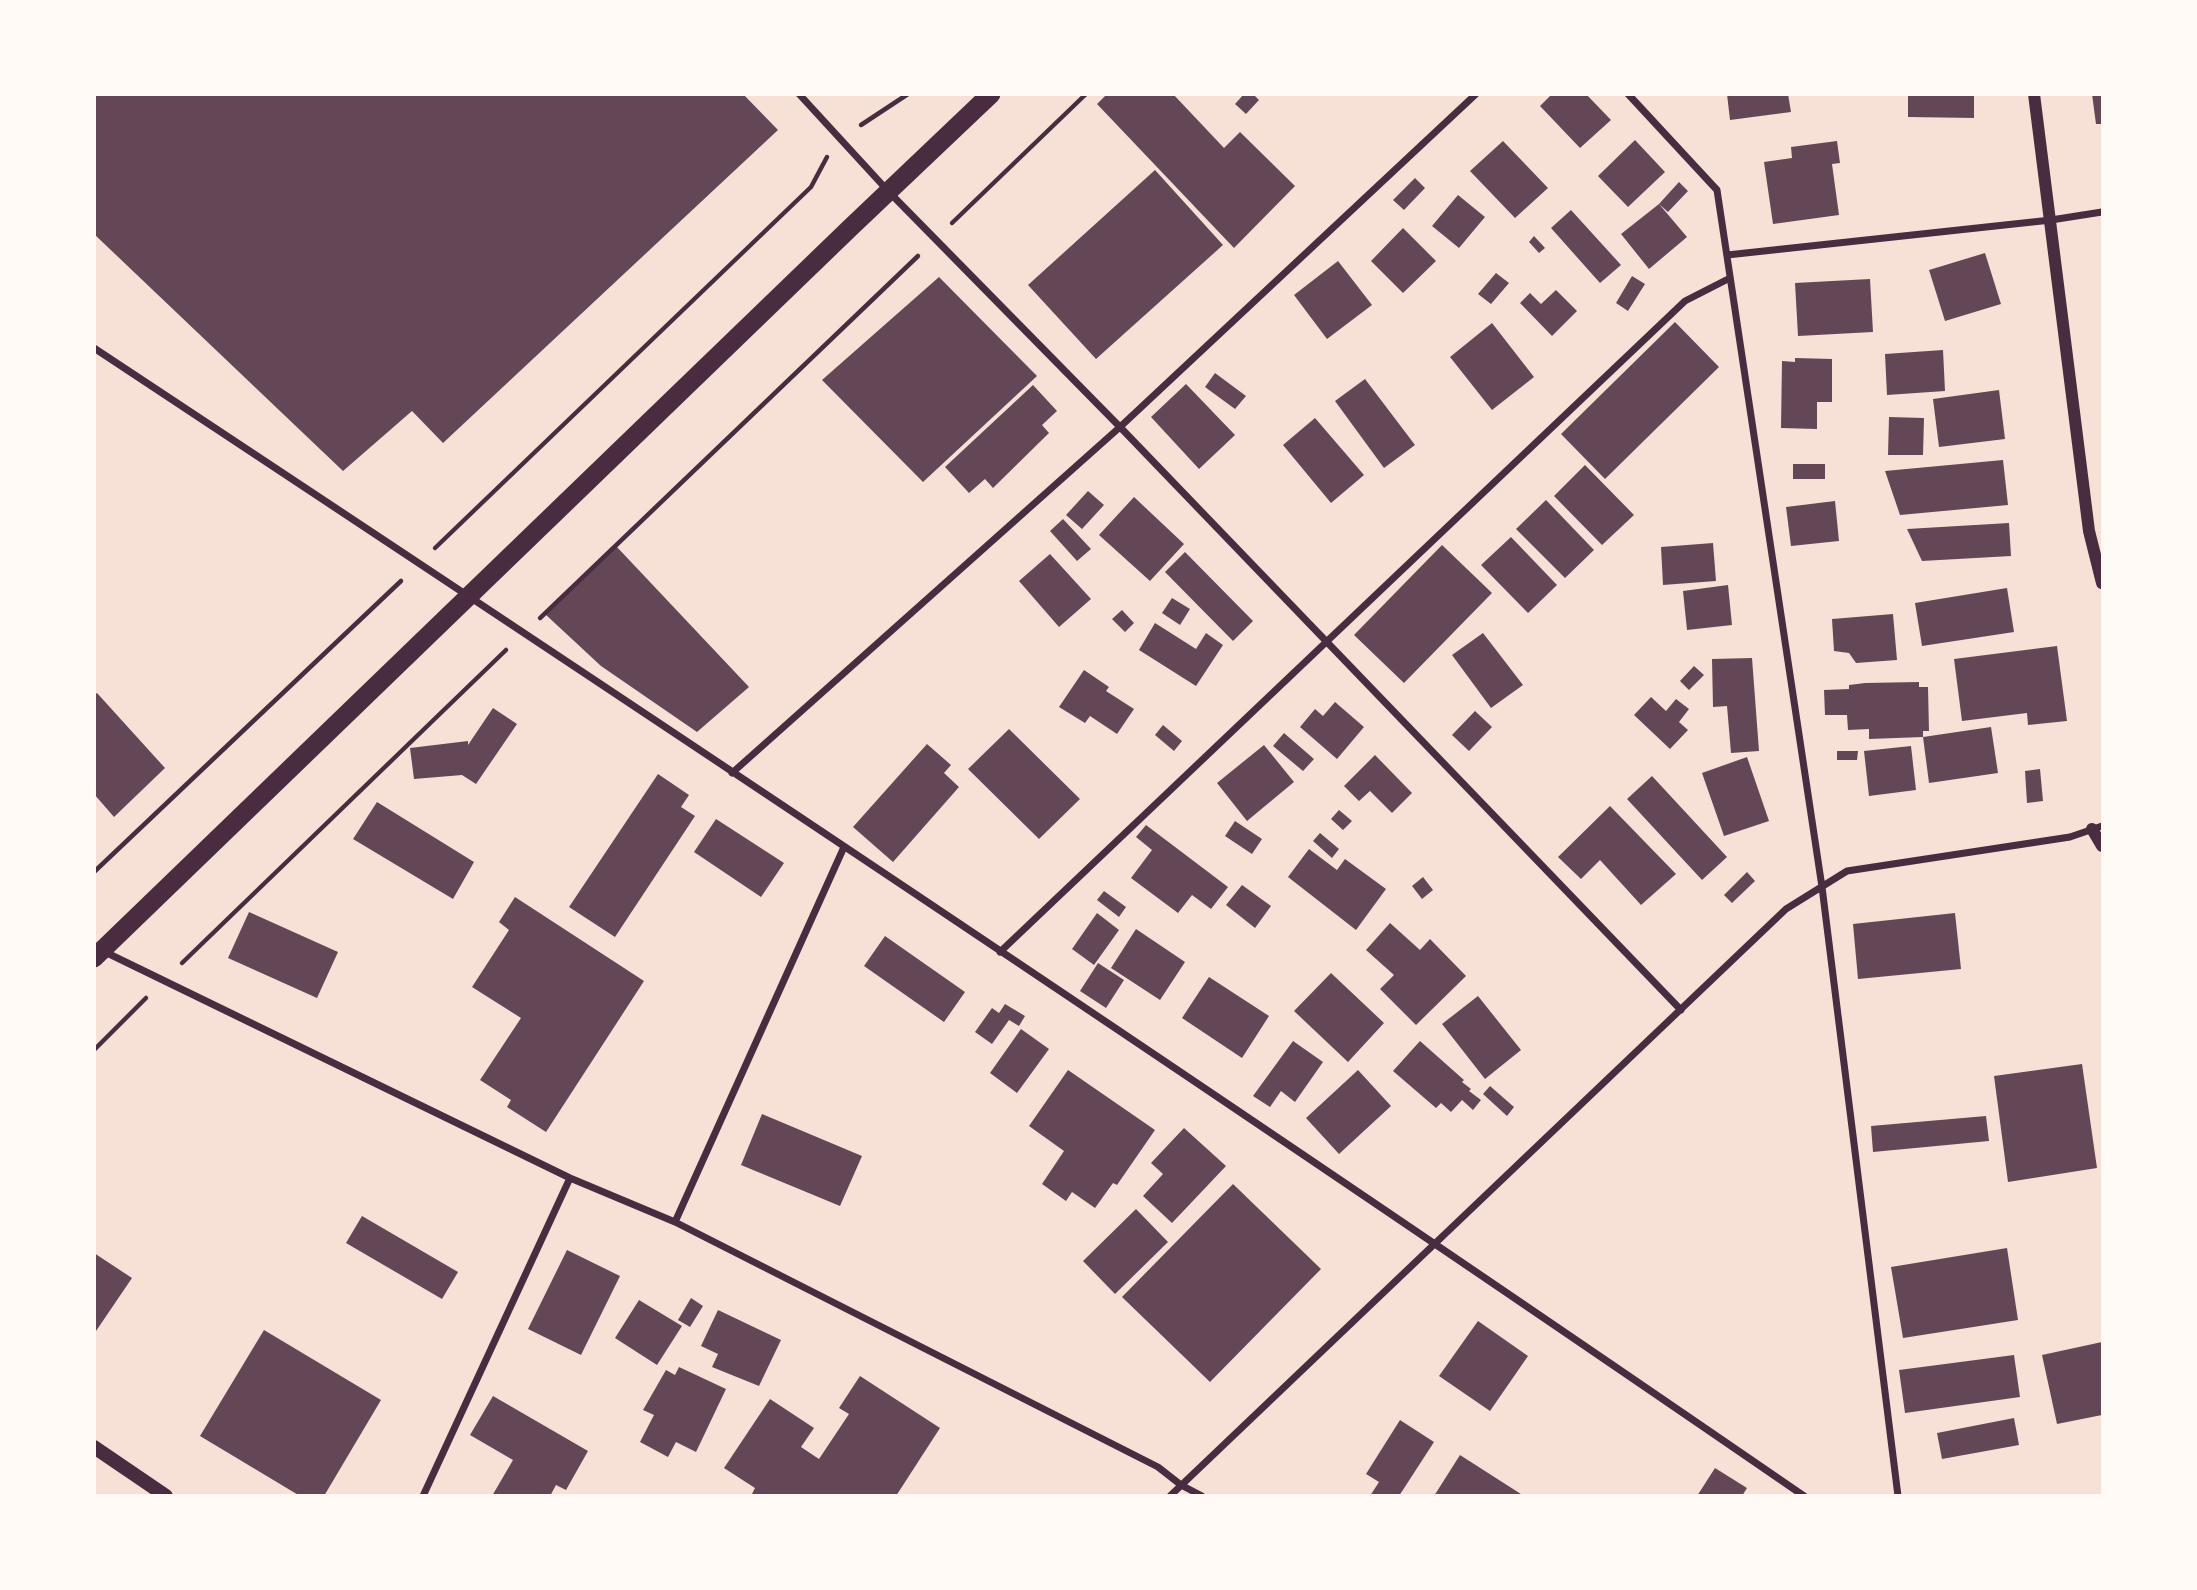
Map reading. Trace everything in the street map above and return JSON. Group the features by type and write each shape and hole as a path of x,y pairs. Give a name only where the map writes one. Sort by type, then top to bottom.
{"highway":[{"path":"98,954 991,94"}],"main road":[{"path":"94,1447 164,1495"}],"street":[{"path":"799,94 889,192 1120,427 1681,1010"},
{"path":"732,773 1120,427 1476,94"},
{"path":"1628,94 1717,190 1822,887 1898,1496"},
{"path":"2034,94 2089,531 2102,583"},
{"path":"1727,255 2051,220 2102,212"},
{"path":"1000,952 1685,301 1730,278"},
{"path":"94,348 1436,1243 1804,1496"},
{"path":"1170,1496 1786,909 1847,871 2070,837 2097,828 2102,845"},
{"path":"675,1222 844,848"},
{"path":"98,954 164,981 570,1178 675,1222 1158,1467 1181,1485 1202,1496"},
{"path":"423,1496 570,1178"}],"path":[{"path":"94,872 811,187 828,156 861,125 908,94"},
{"path":"94,1049 1086,94"}],"building":[{"path":"94,94 743,94 778,130 443,443 412,411 343,471 94,234"},
{"path":"1107,94 1173,94 1224,148 1240,132 1295,186 1234,248 1097,104"},
{"path":"1244,94 1253,94 1259,100 1246,114 1235,104"},
{"path":"1552,94 1586,94 1611,120 1580,148 1540,106"},
{"path":"1727,94 1788,94 1791,112 1730,120"},
{"path":"1908,94 1974,94 1974,118 1908,117"},
{"path":"2092,94 2102,94 2102,124 2096,124"},
{"path":"1635,140 1665,172 1628,207 1598,176"},
{"path":"1503,141 1548,188 1515,218 1470,171"},
{"path":"1837,141 1840,163 1832,164 1839,215 1773,224 1764,162 1792,158 1791,147"},
{"path":"1155,170 1223,245 1096,359 1028,285"},
{"path":"1415,178 1425,188 1404,210 1393,200"},
{"path":"1679,182 1688,191 1668,212 1659,204"},
{"path":"1458,195 1485,217 1459,248 1432,226"},
{"path":"1659,204 1687,237 1649,269 1621,234"},
{"path":"1571,210 1621,265 1600,283 1551,228"},
{"path":"1403,228 1436,261 1403,293 1371,261"},
{"path":"1534,236 1545,248 1539,253 1529,242"},
{"path":"1985,253 2001,304 1945,321 1929,270"},
{"path":"1338,261 1372,305 1327,339 1294,295"},
{"path":"1496,273 1509,283 1491,304 1478,294"},
{"path":"1632,276 1645,284 1628,311 1616,303"},
{"path":"939,277 1037,376 923,482 822,380"},
{"path":"1870,279 1873,332 1798,336 1795,283"},
{"path":"1556,290 1577,311 1552,336 1520,303 1530,293 1541,304"},
{"path":"1675,322 1719,367 1605,479 1561,434"},
{"path":"1492,323 1534,377 1492,410 1450,357"},
{"path":"1943,350 1945,391 1887,395 1885,354"},
{"path":"1795,358 1832,359 1832,402 1817,402 1817,429 1781,428 1782,361 1795,362"},
{"path":"1215,373 1246,396 1235,409 1205,387"},
{"path":"1365,379 1415,445 1384,468 1335,401"},
{"path":"1186,384 1235,435 1199,469 1151,417"},
{"path":"1033,385 1057,411 1042,425 1049,433 993,488 985,479 969,493 945,467"},
{"path":"1999,390 2005,439 1939,447 1933,399"},
{"path":"1889,417 1924,418 1923,455 1888,455"},
{"path":"1315,418 1364,475 1331,503 1283,445"},
{"path":"2003,460 2008,505 1900,515 1885,471"},
{"path":"1793,464 1825,464 1825,479 1793,479"},
{"path":"1585,465 1634,515 1602,545 1554,496"},
{"path":"1088,491 1104,505 1082,529 1066,515"},
{"path":"1134,497 1184,544 1150,581 1099,535"},
{"path":"1546,500 1594,550 1565,578 1516,529"},
{"path":"1835,501 1839,541 1791,546 1786,507"},
{"path":"1063,519 1091,549 1077,561 1050,531"},
{"path":"2009,523 2011,556 1922,561 1907,529"},
{"path":"1511,537 1557,585 1528,613 1481,565"},
{"path":"1713,543 1716,581 1663,585 1661,547"},
{"path":"1442,545 1492,593 1404,683 1354,635"},
{"path":"616,546 749,687 697,732 601,666 545,614"},
{"path":"1185,552 1253,621 1233,641 1165,572"},
{"path":"1050,554 1091,599 1059,627 1019,581"},
{"path":"1728,585 1732,625 1687,630 1683,591"},
{"path":"2007,588 2014,632 1922,646 1915,603"},
{"path":"1172,598 1190,609 1180,625 1162,613"},
{"path":"1122,610 1134,623 1125,632 1112,619"},
{"path":"1893,614 1897,660 1856,663 1849,653 1834,651 1832,619"},
{"path":"1155,623 1196,649 1206,633 1223,645 1196,686 1139,650"},
{"path":"1483,633 1523,685 1491,708 1452,655"},
{"path":"2057,646 2067,721 2028,725 2027,713 1962,721 1954,659"},
{"path":"1752,658 1759,751 1731,753 1727,706 1713,707 1712,659"},
{"path":"1694,666 1704,675 1689,690 1680,681"},
{"path":"1084,670 1109,687 1106,691 1134,709 1117,734 1090,716 1085,723 1059,707"},
{"path":"1919,682 1919,687 1928,687 1929,731 1923,731 1923,737 1869,739 1869,729 1848,730 1847,715 1825,715 1824,690 1849,689 1849,685 1865,683"},
{"path":"97,693 165,768 114,817 94,794 94,695"},
{"path":"1651,697 1666,711 1676,699 1689,709 1679,722 1688,730 1670,749 1634,715"},
{"path":"1335,702 1364,727 1337,759 1300,727 1315,709 1323,716"},
{"path":"493,708 517,724 476,784 462,775 414,779 410,748 468,741 468,745"},
{"path":"1475,711 1492,727 1469,751 1452,735"},
{"path":"1163,725 1182,741 1174,751 1155,735"},
{"path":"1991,727 1998,773 1929,783 1923,737"},
{"path":"1009,729 1080,799 1039,839 968,769"},
{"path":"1284,733 1314,759 1303,771 1273,746"},
{"path":"927,744 951,765 944,773 959,787 893,862 853,827"},
{"path":"1264,745 1294,782 1247,821 1217,783"},
{"path":"1911,746 1916,790 1869,796 1864,751"},
{"path":"1837,751 1858,751 1857,760 1837,760"},
{"path":"1375,755 1412,793 1392,813 1370,791 1359,801 1344,786"},
{"path":"1747,757 1769,821 1724,836 1702,773"},
{"path":"2040,769 2043,801 2027,803 2025,771"},
{"path":"658,774 689,795 681,807 695,816 615,937 569,907"},
{"path":"1652,776 1727,857 1702,880 1627,799"},
{"path":"377,802 474,862 453,899 353,839"},
{"path":"1610,806 1676,874 1641,905 1600,860 1581,879 1558,857"},
{"path":"1339,810 1352,821 1343,830 1331,819"},
{"path":"716,819 784,863 761,897 694,852"},
{"path":"1235,821 1262,839 1252,854 1225,836"},
{"path":"1146,825 1228,887 1211,909 1192,895 1178,913 1131,878 1152,850 1136,837"},
{"path":"1320,833 1339,849 1332,858 1313,841"},
{"path":"1309,849 1337,870 1345,859 1386,889 1356,930 1288,877"},
{"path":"1747,872 1755,881 1732,903 1724,895"},
{"path":"1423,877 1433,890 1422,899 1412,886"},
{"path":"1242,885 1271,906 1255,928 1226,905"},
{"path":"1104,891 1126,907 1119,917 1097,900"},
{"path":"515,897 644,981 546,1132 507,1107 511,1100 480,1080 521,1018 472,987 509,930 499,922"},
{"path":"249,912 338,952 317,998 228,958"},
{"path":"1097,913 1119,930 1094,965 1072,949"},
{"path":"1955,913 1961,969 1858,979 1853,924"},
{"path":"1390,923 1420,950 1430,939 1466,976 1416,1025 1380,989 1394,975 1366,950"},
{"path":"1136,929 1185,962 1160,1000 1111,968"},
{"path":"885,936 965,992 944,1022 864,966"},
{"path":"1098,963 1124,980 1106,1008 1080,991"},
{"path":"1331,973 1384,1023 1348,1062 1294,1011"},
{"path":"1209,977 1269,1016 1242,1058 1182,1018"},
{"path":"1478,996 1521,1050 1485,1079 1442,1024"},
{"path":"1005,1004 1025,1016 1019,1026 1009,1020 992,1044 975,1032 992,1008 999,1013"},
{"path":"1021,1029 1049,1049 1017,1093 990,1073"},
{"path":"1293,1041 1323,1062 1295,1102 1281,1091 1270,1107 1253,1096"},
{"path":"1420,1041 1464,1080 1462,1082 1471,1089 1469,1091 1481,1100 1473,1110 1462,1100 1451,1112 1441,1103 1436,1108 1393,1071"},
{"path":"2082,1064 2097,1168 2008,1182 1994,1076"},
{"path":"1068,1070 1155,1130 1117,1185 1113,1183 1095,1208 1072,1192 1066,1201 1042,1184 1064,1151 1029,1126"},
{"path":"1358,1070 1391,1106 1339,1154 1306,1118"},
{"path":"1490,1086 1514,1107 1507,1116 1483,1094"},
{"path":"762,1114 862,1156 840,1206 741,1165"},
{"path":"1986,1116 1989,1141 1873,1152 1871,1126"},
{"path":"1184,1128 1226,1166 1172,1223 1143,1196 1163,1174 1151,1163"},
{"path":"1233,1184 1321,1269 1210,1382 1122,1297"},
{"path":"1136,1209 1168,1242 1115,1294 1083,1261"},
{"path":"362,1216 458,1272 442,1299 346,1243"},
{"path":"2007,1248 2018,1320 1903,1338 1891,1267"},
{"path":"567,1250 620,1276 581,1355 528,1329"},
{"path":"94,1253 132,1278 94,1334"},
{"path":"691,1298 703,1306 690,1327 678,1320"},
{"path":"639,1300 682,1326 657,1365 615,1338"},
{"path":"718,1310 781,1340 759,1386 712,1367 718,1354 701,1346"},
{"path":"1478,1321 1528,1356 1490,1411 1439,1376"},
{"path":"264,1330 381,1400 324,1496 300,1496 200,1436"},
{"path":"2102,1342 2102,1415 2057,1424 2042,1355"},
{"path":"2014,1355 2020,1397 1905,1413 1899,1370"},
{"path":"679,1367 726,1389 696,1452 676,1442 668,1457 640,1442 654,1415 643,1410 666,1370 675,1375"},
{"path":"860,1376 940,1428 896,1496 751,1496 755,1488 724,1468 770,1399 814,1428 801,1447 819,1459 849,1414 839,1408"},
{"path":"493,1396 588,1451 566,1490 556,1485 550,1496 492,1496 513,1460 470,1435"},
{"path":"2014,1418 2019,1445 1942,1459 1937,1433"},
{"path":"1400,1420 1434,1442 1399,1496 1370,1496 1379,1482 1366,1474"},
{"path":"1460,1455 1524,1496 1434,1496"},
{"path":"1715,1468 1747,1488 1742,1496 1697,1496"}]}
